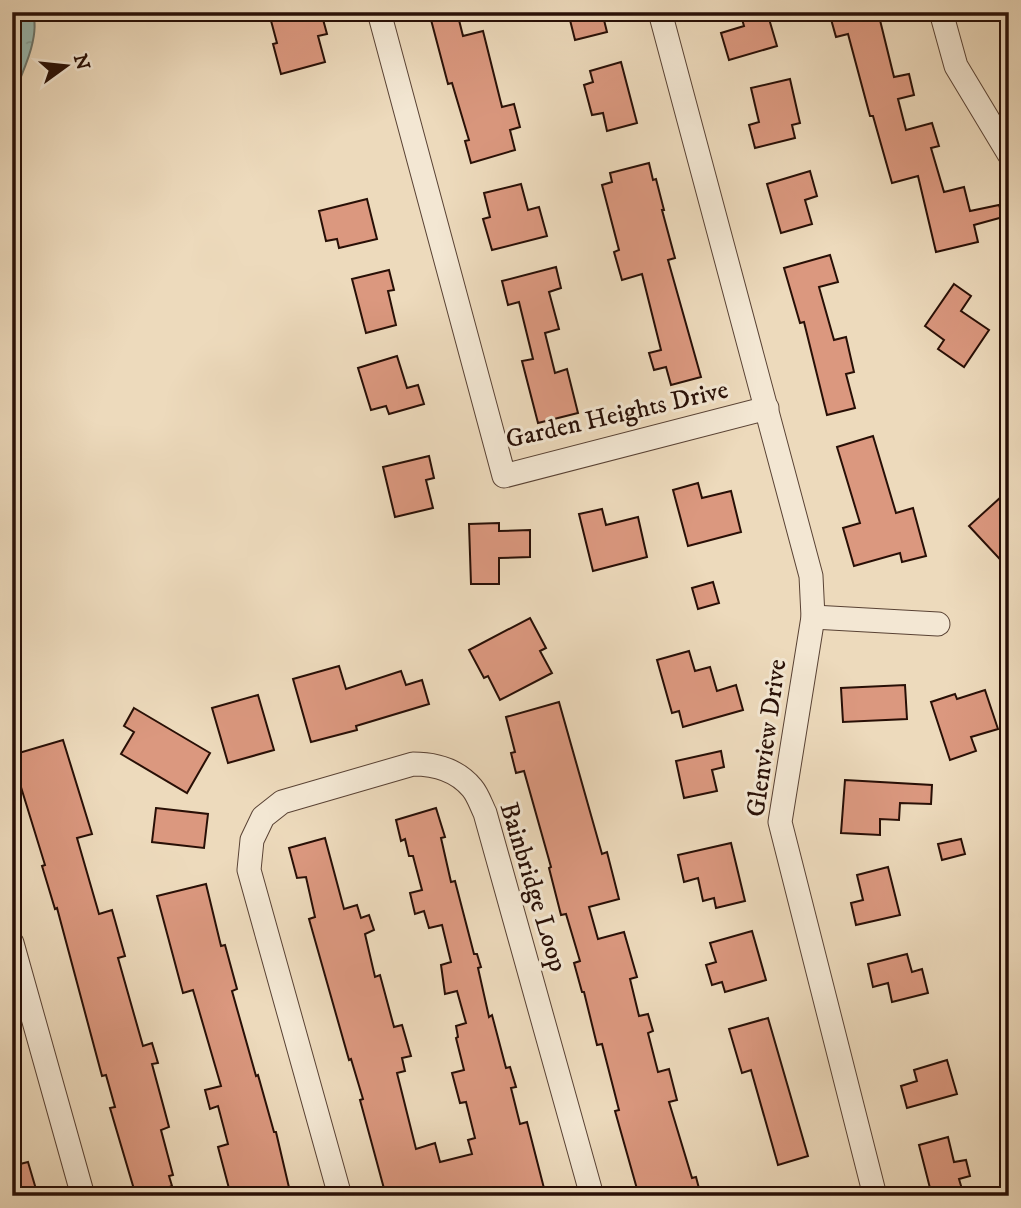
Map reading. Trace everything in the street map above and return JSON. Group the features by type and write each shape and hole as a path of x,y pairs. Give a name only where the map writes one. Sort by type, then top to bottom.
{"street":[{"name":"Garden Heights Drive","path":"379,12 504,476 767,408 660,12"},
{"path":"941,12 956,66 1009,154"},
{"name":"Glenview Drive","path":"767,408 811,576 813,617 780,822 875,1196"},
{"path":"813,617 938,624"},
{"name":"Bainbridge Loop","path":"340,1196 249,870 252,840 263,817 282,802 412,764 429,764 449,770 472,788 485,813 592,1196"},
{"path":"12,943 21,1008 83,1196"}],"water":[{"path":"12,12 32,12 34,32 29,55 12,98"}],"building":[{"path":"287,12 321,12 327,34 318,36 325,62 281,74 273,44 277,43 270,17"},
{"path":"457,12 463,36 483,31 502,107 514,104 520,127 510,130 515,150 471,163 465,141 469,140 452,83 448,84 430,16"},
{"path":"568,12 602,12 607,32 575,40"},
{"path":"740,12 767,12 777,46 729,60 721,33 744,26"},
{"path":"829,12 878,12 894,77 909,74 914,95 898,99 906,130 932,123 939,146 931,148 944,192 964,187 970,211 999,205 1003,217 974,225 978,242 936,252 918,176 892,183 873,116 870,116 848,34 836,37"},
{"path":"621,62 637,123 607,131 603,113 592,115 584,85 593,82 590,71"},
{"path":"790,79 800,123 792,125 795,138 755,148 749,125 759,122 751,88"},
{"path":"649,163 653,180 656,179 675,258 668,260 701,377 671,385 666,367 654,370 649,353 661,350 642,274 622,280 614,252 619,250 602,185 612,182 610,173"},
{"path":"810,171 817,196 805,200 812,224 781,233 767,184"},
{"path":"521,184 528,210 539,207 547,236 492,250 483,219 490,217 484,193"},
{"path":"367,199 377,239 339,248 337,239 326,241 319,211"},
{"path":"830,255 838,282 819,287 834,340 846,337 854,372 846,374 855,408 827,415 804,322 800,323 784,268"},
{"path":"556,267 561,288 549,292 559,329 545,333 555,373 567,369 578,413 538,423 522,361 533,359 519,302 508,305 502,281"},
{"path":"389,270 394,290 388,291 396,325 366,333 352,279"},
{"path":"954,284 971,296 961,311 989,330 964,367 938,349 944,340 925,326"},
{"path":"397,356 407,388 418,385 424,404 389,414 386,406 371,410 358,368"},
{"path":"873,436 896,513 913,508 926,556 902,562 900,553 854,566 843,528 860,523 837,447"},
{"path":"429,456 434,478 426,480 433,508 395,517 383,467"},
{"path":"698,483 702,498 731,491 741,532 688,546 673,490"},
{"path":"1001,497 1009,506 1009,569 969,526"},
{"path":"602,509 606,525 638,517 647,557 593,571 579,514"},
{"path":"499,523 499,531 530,530 530,557 499,558 499,584 471,584 469,524"},
{"path":"713,582 719,603 698,609 692,588"},
{"path":"530,618 546,648 540,651 552,673 500,700 488,676 484,678 469,650"},
{"path":"689,651 695,671 710,667 717,691 736,685 743,710 683,727 679,711 672,713 657,660"},
{"path":"339,666 346,689 401,671 406,685 422,680 429,704 356,726 357,730 311,742 293,679"},
{"path":"905,685 907,719 843,722 841,688"},
{"path":"985,690 998,729 971,737 976,751 950,760 931,702 955,694 957,699"},
{"path":"258,695 274,750 228,763 212,708"},
{"path":"559,702 602,854 607,852 619,899 589,907 598,939 624,932 637,977 630,979 639,1016 648,1014 653,1031 648,1033 658,1072 669,1069 677,1100 669,1102 692,1178 696,1177 701,1196 639,1196 615,1111 619,1110 602,1044 597,1045 574,963 580,961 566,914 561,915 549,868 551,867 524,771 516,773 511,753 515,752 506,717"},
{"path":"134,708 210,753 187,793 121,754 134,732 124,726"},
{"path":"63,740 92,834 77,838 99,914 112,910 125,956 118,958 143,1046 152,1043 158,1063 152,1064 169,1127 161,1130 173,1175 169,1176 172,1186 162,1190 163,1196 136,1196 110,1108 115,1107 106,1075 102,1076 57,908 55,909 42,866 45,865 12,758 12,755"},
{"path":"721,751 724,767 712,770 717,791 684,798 676,761"},
{"path":"845,780 932,785 931,804 900,803 899,820 880,819 880,835 841,833"},
{"path":"156,808 208,814 204,848 152,842"},
{"path":"436,808 445,837 441,838 451,882 455,881 474,954 477,954 481,967 478,968 489,1017 492,1015 506,1068 510,1067 516,1087 511,1088 520,1124 527,1122 546,1196 386,1196 360,1100 363,1099 351,1059 349,1060 309,919 315,917 306,877 297,878 289,848 325,838 344,909 357,905 361,918 369,915 374,930 365,934 375,977 380,975 394,1027 402,1025 411,1056 402,1058 405,1071 397,1073 416,1149 435,1143 440,1162 472,1154 468,1140 475,1138 466,1102 460,1103 452,1073 464,1070 456,1038 456,1026 466,1023 457,991 445,994 441,965 451,962 442,925 429,928 424,911 415,914 410,893 422,890 413,856 409,856 405,839 401,841 396,820"},
{"path":"961,839 965,854 942,860 938,844"},
{"path":"731,843 745,901 716,908 714,898 703,901 698,878 684,882 678,855"},
{"path":"888,867 900,915 856,925 851,903 863,900 857,875"},
{"path":"206,884 221,946 225,945 237,989 232,991 256,1076 258,1075 276,1132 291,1196 231,1196 218,1147 228,1144 218,1106 210,1109 205,1090 221,1086 193,990 183,993 157,896"},
{"path":"752,931 766,980 725,992 722,982 712,985 706,965 716,962 710,943"},
{"path":"907,954 912,972 922,969 928,993 892,1002 888,983 873,987 868,964"},
{"path":"768,1018 808,1156 778,1165 751,1070 742,1073 729,1029"},
{"path":"947,1060 957,1094 907,1108 901,1086 917,1081 914,1070"},
{"path":"948,1137 954,1162 966,1160 970,1176 959,1179 964,1196 932,1196 919,1145"},
{"path":"28,1162 38,1196 12,1196 12,1166"}]}
